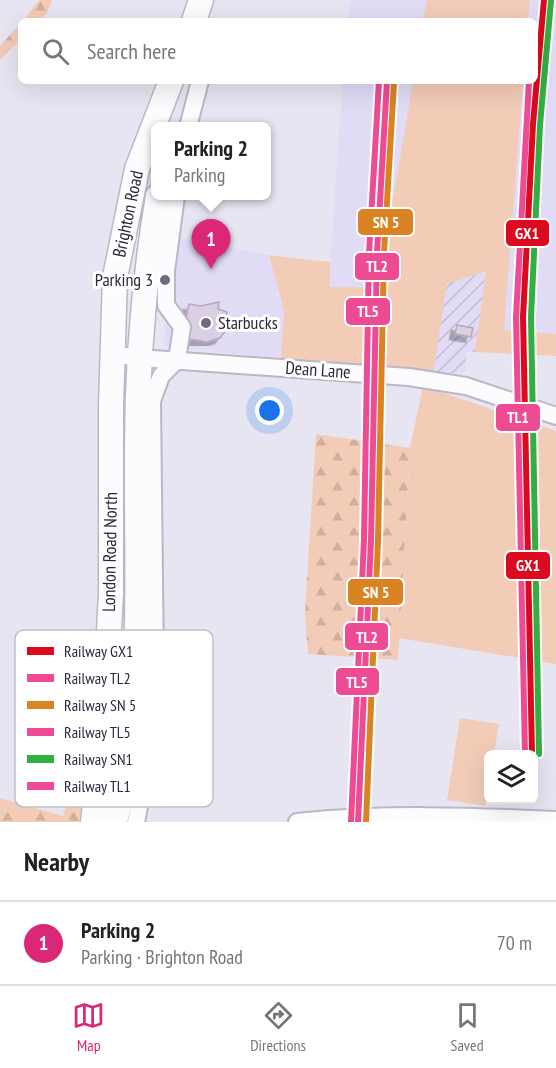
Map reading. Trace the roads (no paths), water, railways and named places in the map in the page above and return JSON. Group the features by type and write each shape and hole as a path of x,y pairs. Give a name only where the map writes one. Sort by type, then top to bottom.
{"highway":[{"path":"195,18 201,0"},
{"name":"Brighton Road","path":"155,122 170,84"},
{"path":"172,122 180,84"},
{"name":"Brighton Road","path":"112,354 115,277 129,200 137,169 151,133"},
{"name":"Brighton Road","path":"139,358 162,224 159,200"},
{"name":"London Road North","path":"109,630 112,354"},
{"name":"London Road North","path":"135,630 139,358"},
{"name":"London Road North","path":"93,822 95,807"},
{"name":"London Road North","path":"115,822 118,807"}],"street":[{"path":"189,122 199,84"},
{"name":"Brighton Road","path":"174,200 162,224 166,305 182,327 177,360"},
{"name":"Dean Lane","path":"112,354 139,358 409,377 466,386 556,416"},
{"path":"137,422 152,401 161,376 177,360"},
{"path":"152,401 155,630"},
{"path":"136,822 139,807"},
{"path":"297,822 344,817 447,815 556,820"}],"rail line":[{"name":"GX1","path":"538,68 544,0"},
{"name":"SN1","path":"539,754 531,317 540,125 551,1"},
{"name":"TL5","path":"351,822 364,540 369,253 379,84"},
{"name":"TL2","path":"358,822 371,540 377,253 387,84"},
{"name":"TL1","path":"525,750 516,317 529,84"},
{"name":"GX1","path":"532,750 523,317 537,84"}],"place":[{"name":"Parking 2","path":"211,269"},
{"name":"Parking 3","path":"165,280"},
{"name":"Starbucks","path":"206,323"}]}
